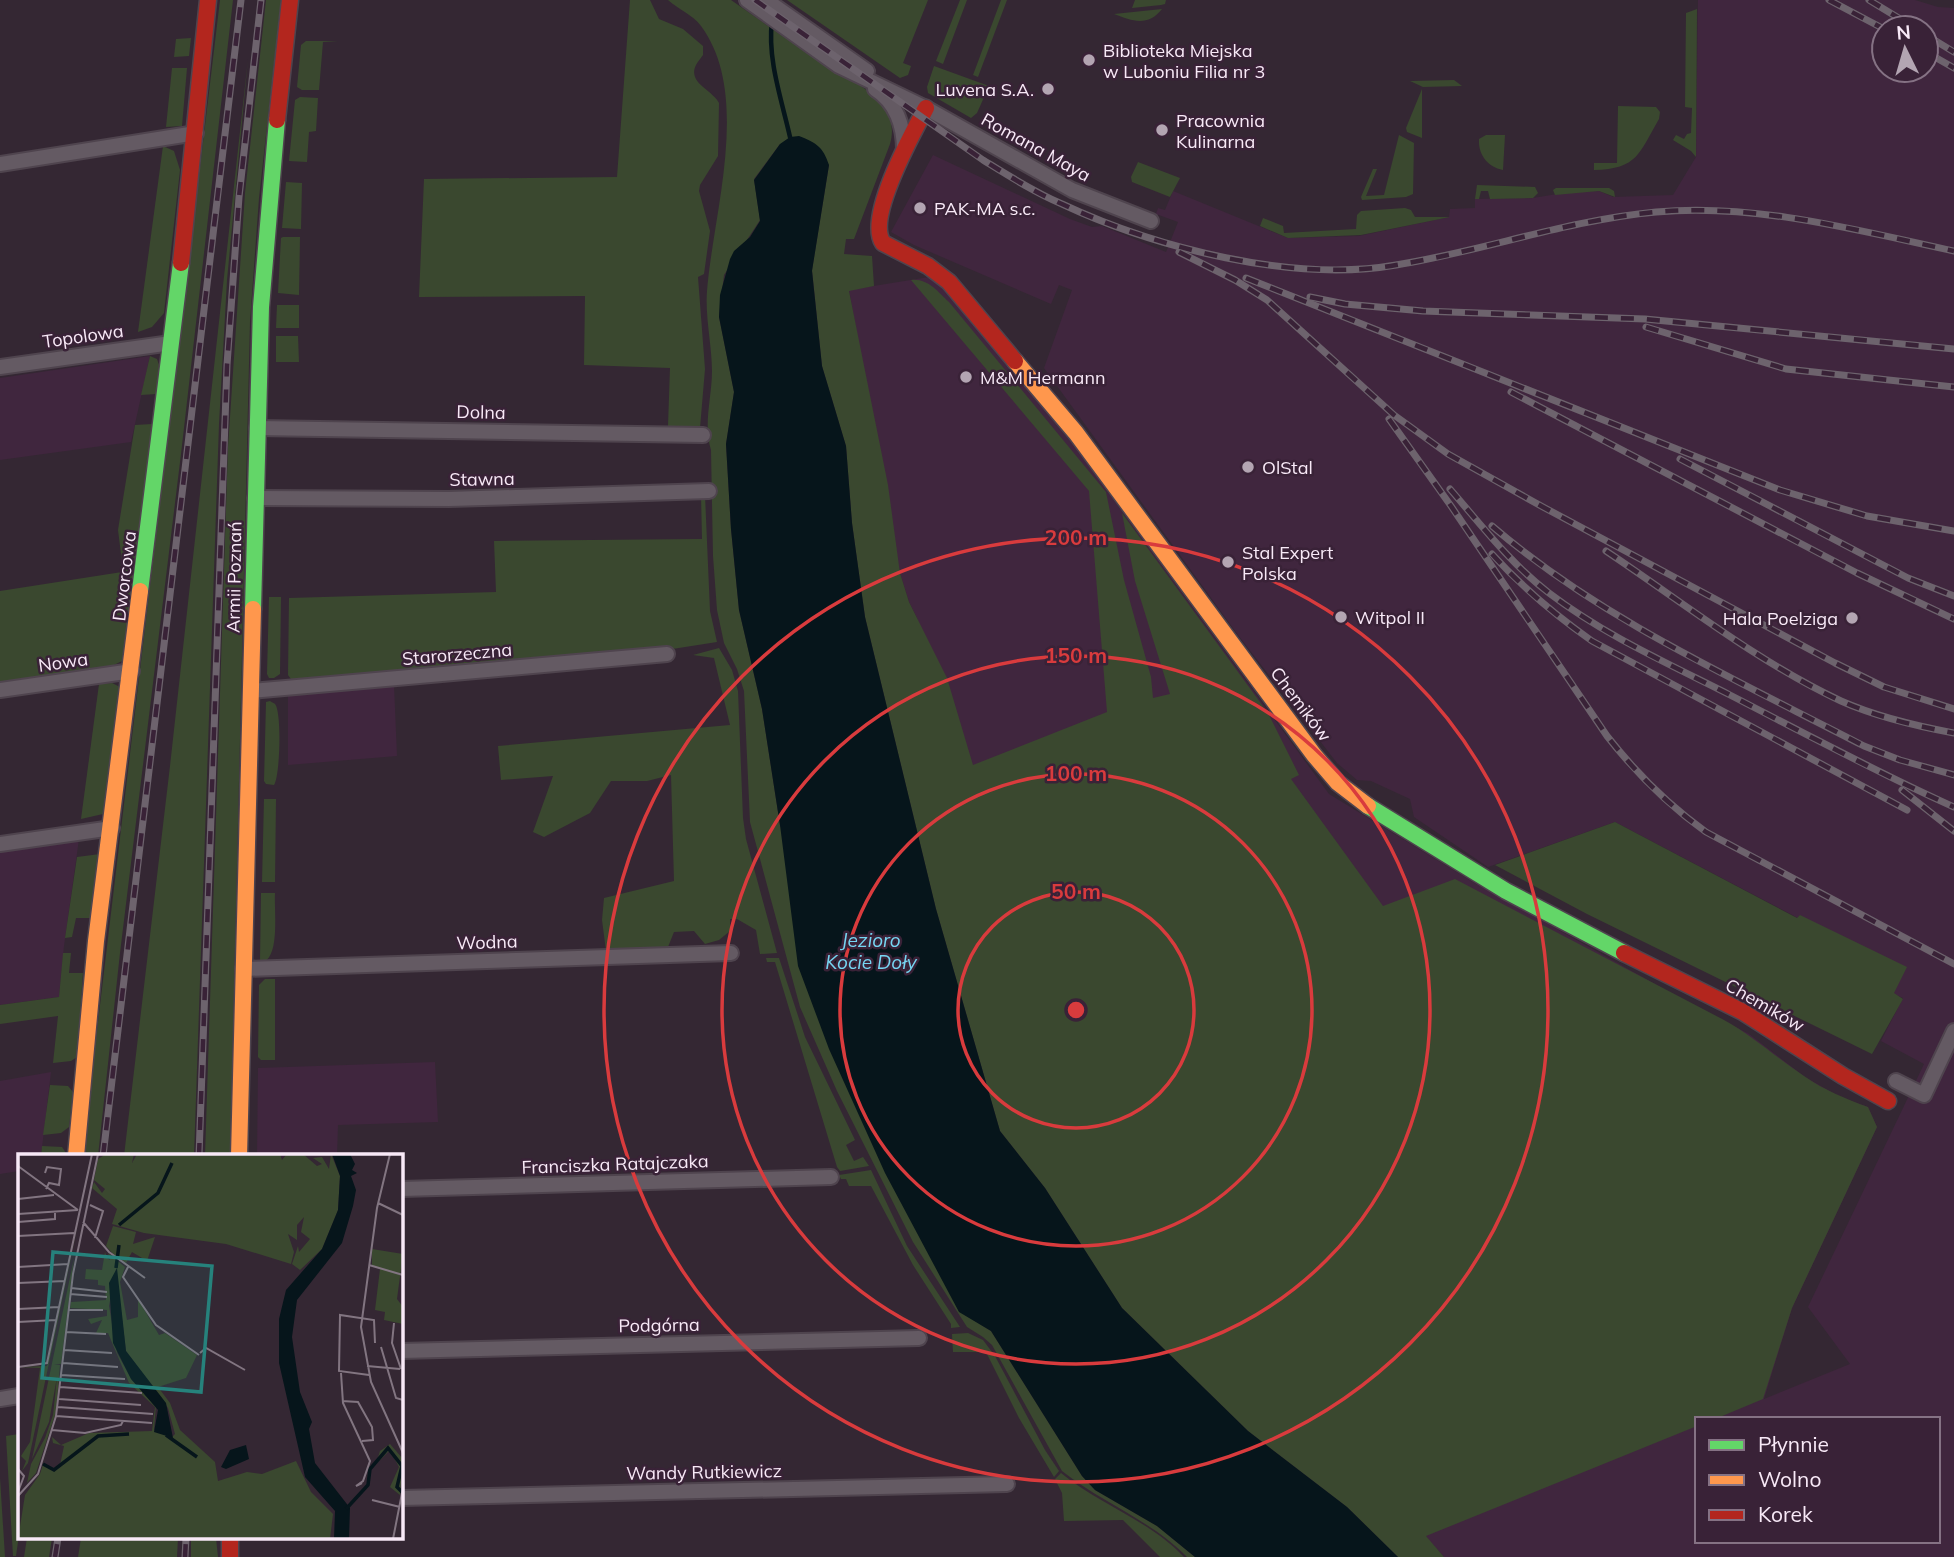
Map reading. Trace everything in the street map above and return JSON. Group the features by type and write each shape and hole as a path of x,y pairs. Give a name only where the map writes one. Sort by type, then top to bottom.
{"street":[{"name":"Dworcowa","path":"76,1154 96,942 132,671 196,133 208,0"},
{"name":"Armii Poznań","path":"239,1154 257,428 265,246 290,0"},
{"name":"Romana Maya","path":"747,0 906,98"},
{"name":"Romana Maya","path":"766,0 825,49 839,66 926,108 1064,186 1105,205 1151,221"},
{"path":"839,66 884,95 890,102 902,130 904,154"},
{"name":"Chemików","path":"926,108 904,154 878,222 877,231 883,243 928,266 948,282 1052,402 1338,783 1370,808 1506,891 1556,919 1743,1012 1843,1076 1888,1101"},
{"path":"0,164 196,133"},
{"name":"Topolowa","path":"0,367 171,343"},
{"name":"Dolna","path":"257,428 703,435"},
{"name":"Stawna","path":"255,498 449,499 709,491"},
{"name":"Starorzeczna","path":"251,691 667,654"},
{"name":"Nowa","path":"0,690 132,671"},
{"path":"0,844 112,828"},
{"name":"Wodna","path":"243,969 732,953"},
{"path":"1896,1081 1924,1095 1954,1031"},
{"name":"Franciszka Ratajczaka","path":"402,1189 831,1177"},
{"name":"Podgórna","path":"402,1351 919,1338"},
{"path":"0,1399 18,1396"},
{"name":"Wandy Rutkiewicz","path":"402,1498 1007,1484"}],"shaded area":[{"path":"1698,0 1915,0 1938,7 1954,8 1954,1557 1444,1557 1060,1127 917,618 900,573 849,290 929,277 944,290 1068,437 1329,794 1473,882 1749,1034 1805,1077 1840,1097 1868,1107 1877,1127 1792,1308 1764,1399 1850,1364 1808,1307 1924,1064 1881,1041 1903,998 1894,994 1800,915 1798,918 1615,822 1488,867 1414,817 1410,799 1371,781 1357,780 1337,763 1238,635 1044,368 1072,290 1059,285 1051,304 914,245 891,232 933,155 1070,219 1092,227 1102,226 1166,252 1178,222 1156,214 1158,208 1165,210 1173,191 1288,238 1359,236 1449,217 1450,209 1475,208 1475,199 1533,198 1569,192 1599,191 1613,197 1673,195 1696,157"},
{"path":"150,356 131,442 0,460 0,378"},
{"path":"394,685 397,756 288,765 288,694"},
{"path":"79,839 59,997 0,1005 0,851"},
{"path":"435,1062 438,1122 338,1125 337,1154 257,1154 258,1068"},
{"path":"51,1072 41,1154 18,1154 18,1171 0,1174 0,1081"}],"green space":[{"path":"220,0 233,0 98,1154 82,1154"},
{"path":"266,0 281,0 259,198 250,322 230,1154 205,1154 228,447 245,193"},
{"path":"630,0 650,0 659,19 683,29 703,46 703,55 694,71 695,77 719,103 718,156 699,191 710,231 704,274 698,277 705,369 700,428 668,426 670,368 584,365 585,296 419,297 424,179 617,177"},
{"path":"668,0 731,0 834,72 836,70 868,91 885,108 890,119 890,144 854,239 846,239 844,254 872,256 874,286 849,291 888,485 900,573 909,602 947,678 973,765 1107,712 1089,491 911,280 928,283 949,302 1106,492 1124,580 1151,677 1153,698 1170,694 1135,581 1122,513 1268,713 1299,775 1291,779 1383,906 1455,879 1724,1020 1812,1081 1835,1094 1868,1107 1877,1127 1792,1308 1763,1399 1720,1417 1695,1417 1695,1427 1426,1536 1444,1557 1398,1557 1347,1507 1248,1431 1122,1308 1045,1188 1000,1131 936,909 865,617 852,523 846,446 822,366 812,270 829,165 780,144 754,179 760,220 724,275 719,317 734,392 726,444 739,610 762,709 780,825 959,1311 991,1331 1082,1476 1095,1490 1157,1526 1195,1557 1187,1557 1158,1532 1062,1471 992,1345 967,1327 913,1242 837,1091 800,1007 750,822 744,691 724,643 717,610 708,430 712,371 707,291 721,191 727,120 724,86 716,54 694,18"},
{"path":"787,0 928,0 903,63 911,66 908,75 900,78"},
{"path":"960,0 967,0 943,64 936,61"},
{"path":"1001,0 1007,0 978,77 973,75"},
{"path":"1135,0 1166,0 1165,4 1161,5 1132,8"},
{"path":"1162,9 1157,15 1140,21 1114,14"},
{"path":"1697,9 1696,157 1673,140 1676,135 1684,139 1691,133 1692,108 1685,107 1686,13"},
{"path":"191,38 189,56 174,57 176,39"},
{"path":"306,41 338,41 323,42 319,90 302,90 297,87 301,45"},
{"path":"248,59 227,280 219,424 194,1154 124,1154"},
{"path":"934,66 989,86 977,113 971,118 928,93 927,87"},
{"path":"172,68 187,68 182,126 166,127"},
{"path":"1454,80 1462,86 1423,87 1410,81"},
{"path":"1422,89 1422,138 1407,132 1406,128"},
{"path":"300,97 318,98 316,131 309,132 307,162 289,161 295,100"},
{"path":"1618,106 1656,107 1660,112 1659,119 1636,157 1620,166 1594,170 1594,163 1617,163"},
{"path":"1399,135 1414,143 1413,194 1406,197 1362,200 1373,169 1377,169 1366,196 1384,195"},
{"path":"1486,135 1505,135 1503,170 1492,166 1482,155 1479,139"},
{"path":"163,146 174,151 180,170 164,313 152,327 138,332"},
{"path":"1138,162 1180,178 1170,197 1132,182 1131,177"},
{"path":"286,182 302,183 301,229 282,228"},
{"path":"1477,185 1535,187 1538,193 1533,198 1490,199 1488,191 1481,191 1479,199 1475,199"},
{"path":"1609,188 1614,191 1615,197 1599,191 1555,195 1553,190"},
{"path":"1405,208 1411,210 1415,217 1450,217 1361,235 1288,238 1260,226 1263,218 1283,226 1284,233 1356,229 1357,215 1361,211"},
{"path":"283,237 300,237 299,295 278,293"},
{"path":"277,305 299,305 299,328 276,328"},
{"path":"276,336 298,336 299,362 276,362"},
{"path":"150,356 157,359 159,365 156,394 141,395"},
{"path":"152,424 137,557 122,562 118,530 135,425"},
{"path":"701,495 705,495 710,611 717,642 666,650 293,682 288,675 289,598 496,592 494,541 702,539"},
{"path":"123,569 135,569 122,661 112,666 0,682 0,591 122,572"},
{"path":"269,597 281,597 280,674 274,678 269,678 267,674"},
{"path":"719,648 732,670 738,691 746,839 777,953 760,954 756,930 737,919 730,919 730,931 719,940 705,944 694,931 674,932 668,947 657,951 606,951 602,920 604,898 674,881 671,775 647,781 611,781 590,813 544,837 533,832 553,776 501,780 498,746 730,725 714,658 693,655"},
{"path":"112,683 120,687 103,814 81,819 99,684"},
{"path":"270,701 277,709 279,731 278,770 274,785 264,781 266,702"},
{"path":"264,799 276,799 275,882 262,882"},
{"path":"1615,822 1797,918 1800,915 1907,967 1894,993 1903,999 1872,1054 1587,914 1495,865"},
{"path":"100,854 93,918 76,918 72,937 65,938 77,857"},
{"path":"261,893 275,893 274,941 269,957 264,962 260,960"},
{"path":"63,953 71,953 69,973 83,973 77,1057 71,1061 53,1063 58,1016 0,1024 0,1005 59,997"},
{"path":"766,958 779,958 805,1037 855,1140 846,1145 854,1161 863,1157 869,1166 840,1171 837,1167 775,962 767,962"},
{"path":"265,979 275,979 275,1060 261,1060 258,1057 259,985"},
{"path":"50,1085 68,1086 73,1092 69,1127 61,1133 43,1135"},
{"path":"42,1146 62,1147 67,1154 41,1154"},
{"path":"871,1170 907,1246 960,1327 951,1328 913,1265 871,1186 849,1186 846,1179 841,1179 839,1175"},
{"path":"968,1333 983,1340 995,1356 1059,1471 1054,1477 1019,1418 986,1352 953,1352 952,1334"},
{"path":"18,1434 16,1556 13,1556 6,1436"},
{"path":"1061,1473 1156,1533 1184,1557 1160,1557 1123,1520 1064,1521 1062,1493 1055,1479"},
{"path":"0,1478 5,1557 0,1557"},
{"path":"27,1540 52,1540 49,1557 24,1557"},
{"path":"81,1540 178,1540 177,1557 78,1557"},
{"path":"191,1540 216,1540 218,1557 191,1557"}],"water":[{"name":"Jezioro Kocie Doły","path":"799,136 818,146 829,165 812,271 822,366 846,446 852,523 865,617 936,909 1000,1131 1045,1188 1122,1308 1248,1431 1347,1507 1398,1557 1195,1557 1157,1526 1095,1490 1082,1476 991,1331 959,1312 885,1173 829,1049 798,966 762,709 739,610 726,444 734,392 719,317 720,295 730,259 760,221 754,180 780,144 790,137"}],"waterway":[{"path":"772,21 773,65 790,137"}],"railway":[{"path":"103,1154 241,0"},
{"path":"199,1154 227,365 239,197 261,0"},
{"path":"755,0 983,160 1032,189 1139,235 1226,258 1314,269 1396,265 1590,222 1656,212 1693,210 1731,211 1806,220 1954,251"},
{"path":"1829,0 1870,22"},
{"path":"1869,0 1892,14"},
{"path":"1940,44 1954,52"},
{"path":"1940,60 1954,68"},
{"path":"1179,252 1235,280 1267,300 1394,415 1448,454 1835,663 1884,687 1954,709"},
{"path":"1246,278 1780,490 1867,516 1954,531"},
{"path":"1310,297 1345,304 1423,311 1645,319 1954,349"},
{"path":"1646,327 1786,369 1954,387"},
{"path":"1511,392 1857,573 1954,619"},
{"path":"1389,419 1607,736 1653,787 1706,832 1954,964"},
{"path":"1680,459 1908,578 1954,596"},
{"path":"1450,489 1522,570 1549,593 1592,622 1637,648 1954,807"},
{"path":"1492,526 1579,591 1719,672 1864,746 1900,760 1954,775"},
{"path":"1606,551 1750,650 1810,686 1868,712 1954,733"},
{"path":"1492,554 1539,600 1592,641 1907,810"},
{"path":"1902,790 1954,831"},
{"path":"55,1557 58,1540"},
{"path":"185,1557 186,1540"}],"traffic: fast":[{"path":"253,609 261,307 277,120"},
{"path":"140,591 181,263"},
{"path":"1368,806 1506,891 1624,953"}],"traffic: slow":[{"path":"1015,361 1076,433 1314,755 1338,783 1368,806"},
{"path":"76,1154 96,941 140,591"},
{"path":"239,1154 253,609"}],"traffic: jam":[{"path":"181,263 208,0"},
{"path":"277,120 290,0"},
{"path":"926,108 885,196 879,231 883,243 928,266 949,282 1015,361"},
{"path":"1624,953 1743,1012 1843,1076 1888,1101"},
{"path":"230,1540 230,1557"}],"place":[{"name":"Biblioteka Miejska w Luboniu Filia nr 3","path":"1089,60"},
{"name":"Luvena S.A.","path":"1048,89"},
{"name":"Pracownia Kulinarna","path":"1162,130"},
{"name":"PAK-MA s.c.","path":"920,208"},
{"name":"M&M Hermann","path":"966,377"},
{"name":"OlStal","path":"1248,467"},
{"name":"Stal Expert Polska","path":"1228,562"},
{"name":"Witpol II","path":"1341,617"},
{"name":"Hala Poelziga","path":"1852,618"}]}
